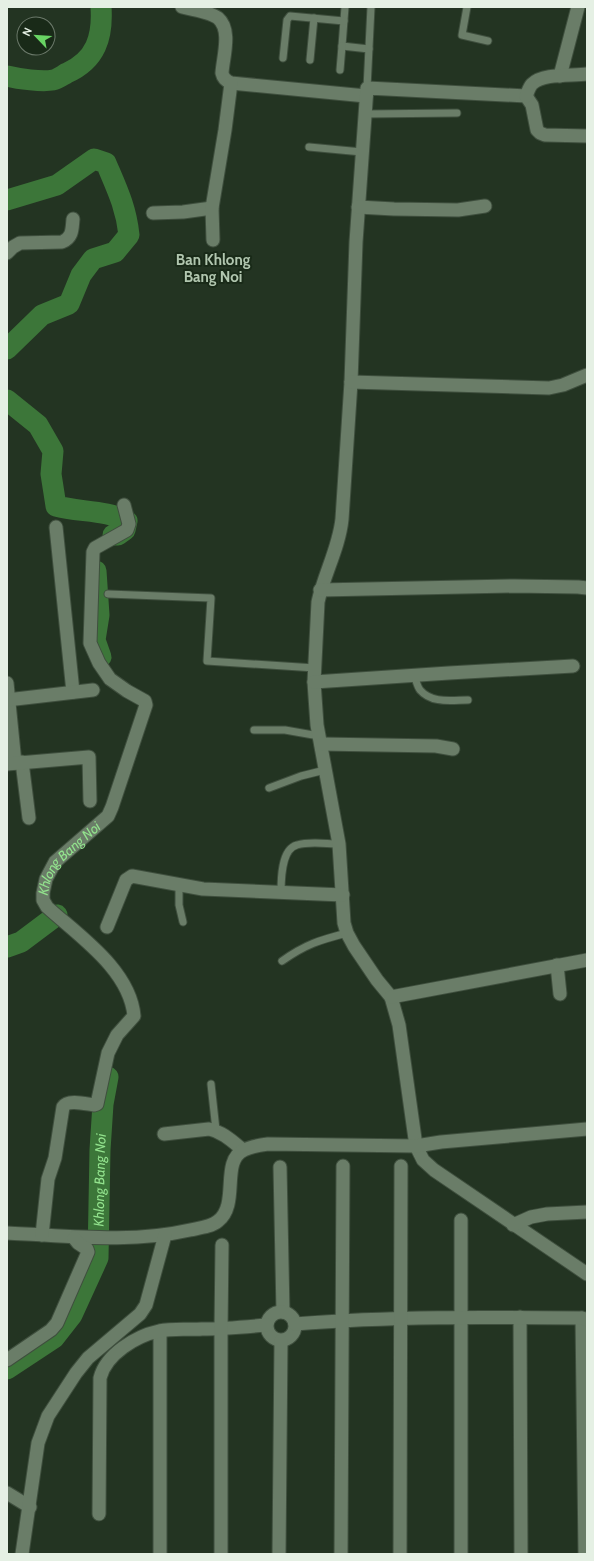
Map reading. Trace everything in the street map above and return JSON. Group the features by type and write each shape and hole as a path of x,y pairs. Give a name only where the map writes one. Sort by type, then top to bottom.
{"street":[{"path":"182,7 213,15 221,22 226,34 222,73 223,77 231,83 367,92 526,96"},
{"path":"560,76 578,7"},
{"path":"526,96 530,86 536,81 546,77 587,74"},
{"path":"213,240 212,208 231,83"},
{"path":"367,92 358,207 351,382 341,529 320,590 317,610 314,682 320,740 339,844 344,923 347,933 354,946 377,980 391,997 399,1025 416,1146 423,1160 434,1170 513,1225 587,1274"},
{"path":"526,96 532,106 535,125 540,133 545,135 587,136"},
{"path":"358,207 458,210 485,206"},
{"path":"153,213 183,212 212,208"},
{"path":"7,253 20,243 62,242 67,240 71,236 73,219"},
{"path":"351,382 550,388 563,385 587,375"},
{"path":"42,1235 48,1179 55,1158 63,1107 69,1102 94,1105 97,1104 108,1053 116,1035 133,1019 134,1016 128,992 116,972 106,960 47,906 43,900 46,879 55,862 108,816 146,705 145,701 110,679 90,643 93,552 95,548 127,530 130,524 124,505"},
{"path":"56,527 73,692"},
{"path":"320,590 514,586 578,586 587,588"},
{"path":"314,682 573,666"},
{"path":"7,683 15,763 28,818"},
{"path":"8,700 93,690"},
{"path":"320,740 436,746 453,749"},
{"path":"15,763 89,757 90,801"},
{"path":"107,927 124,884 129,877 203,889 342,896"},
{"path":"391,997 587,960"},
{"path":"557,965 560,994"},
{"path":"164,1134 209,1129 216,1130 243,1150"},
{"path":"7,1234 103,1238 165,1235 206,1226 217,1222 224,1216 229,1206 233,1164 236,1156 243,1150 255,1146 268,1144 416,1146 441,1142 587,1129"},
{"path":"341,1554 341,1320 343,1166"},
{"path":"400,1554 401,1166"},
{"path":"280,1167 283,1312"},
{"path":"513,1225 531,1217 547,1214 587,1212"},
{"path":"461,1220 462,1554"},
{"path":"22,1554 30,1507 38,1443 48,1416 76,1373 88,1358 140,1314 146,1305 165,1235"},
{"path":"7,1360 51,1330 57,1323 88,1252 87,1249 78,1243 77,1238"},
{"path":"221,1554 222,1245"},
{"path":"283,1312 291,1316 295,1324 293,1334 286,1340 281,1341 272,1338 266,1325 270,1317 274,1314 283,1312"},
{"path":"295,1324 341,1320 400,1318 520,1317 585,1319 585,1554"},
{"path":"520,1317 521,1554"},
{"path":"99,1514 100,1378 102,1370 113,1356 131,1342 160,1331 221,1329 266,1325"},
{"path":"160,1331 160,1554"},
{"path":"279,1554 281,1341"},
{"path":"7,1493 30,1507"}],"lane":[{"path":"340,70 345,7"},
{"path":"367,92 371,7"},
{"path":"467,7 462,35 488,41"},
{"path":"283,58 287,20 290,16 344,21"},
{"path":"310,60 314,18"},
{"path":"342,46 369,49"},
{"path":"365,114 457,113"},
{"path":"309,147 362,152"},
{"path":"108,594 211,598 208,661 315,668"},
{"path":"414,675 419,689 433,699 468,700"},
{"path":"254,730 285,730 320,740"},
{"path":"269,788 300,776 325,770"},
{"path":"281,893 282,867 290,849 296,845 339,844"},
{"path":"179,885 179,905 183,922"},
{"path":"282,961 300,948 320,940 347,933"},
{"path":"211,1084 216,1130"}],"waterway":[{"name":"Khlong Bang Noi","path":"7,76 30,80 53,80 77,68 85,61 96,46 101,28 101,7"},
{"name":"Khlong Bang Noi","path":"7,200 57,185 94,159 106,163 123,207 129,235 115,252 93,259 81,275 69,304 42,315 7,349"},
{"name":"Khlong Bang Noi","path":"7,400 38,425 53,451 51,474 56,506 102,513 119,517 127,521 125,530 118,535 113,535"},
{"name":"Khlong Bang Noi","path":"96,571 99,615 95,640 101,657"},
{"path":"7,947 21,942 57,915"},
{"name":"Khlong Bang Noi","path":"7,1369 54,1338 72,1315 98,1258 100,1150 103,1104 108,1077"}],"district":[{"name":"Ban Khlong Bang Noi","path":"213,268"}]}
